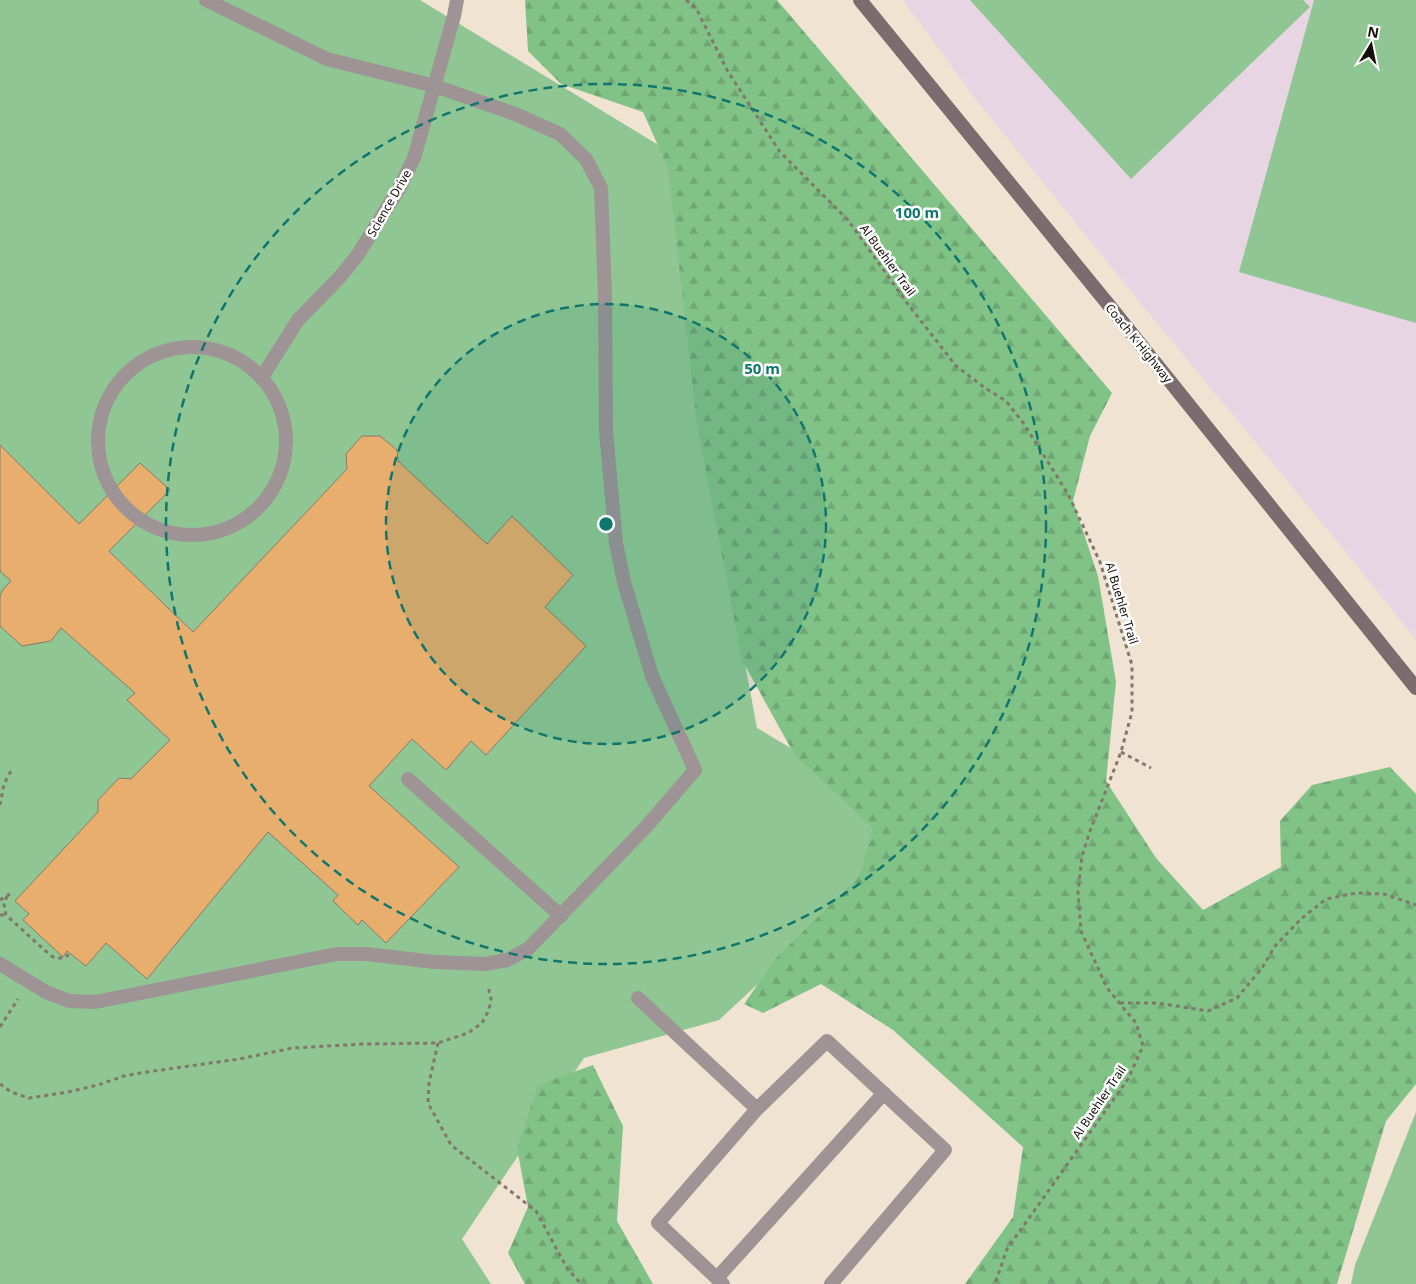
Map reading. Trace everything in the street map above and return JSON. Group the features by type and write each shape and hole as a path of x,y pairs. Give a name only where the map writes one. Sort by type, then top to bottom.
{"main road":[{"name":"Coach K Highway","path":"860,0 1112,309 1416,688"}],"lane":[{"path":"0,964 46,992 69,1001 95,1002 337,954 366,954 435,962 485,964 507,960 528,949 561,916 646,827 695,770 652,676 624,582 616,543 606,431 605,296 601,188 586,158 560,134 515,114 435,86 327,59 206,0"},
{"name":"Science Drive","path":"262,377 298,320 339,278 357,256 400,187 414,158 457,0"},
{"path":"200,347 230,355 244,362 262,377 276,396 285,418 287,442 284,466 275,488 261,507 242,521 220,531 197,536 173,533 151,526 131,512 114,495 103,474 98,451 98,427 105,404 116,384 133,367 153,354 176,348 200,347"},
{"path":"408,779 561,916"},
{"path":"638,998 757,1109"},
{"path":"831,1284 945,1150 827,1041 757,1109 658,1223 720,1281 884,1094"}],"path":[{"name":"Al Buehler Trail","path":"686,0 696,8 727,70 780,152 848,220 956,366 1006,401 1024,424 1068,494 1100,562 1132,665 1132,712 1121,752 1082,856 1078,892 1081,931 1107,988 1136,1022 1143,1046 1128,1078 1007,1249 995,1284"},
{"path":"1121,752 1151,768"},
{"path":"0,805 4,784 12,769"},
{"path":"1119,1003 1157,1003 1208,1012 1237,998 1262,968 1275,946 1301,919 1326,899 1356,894 1384,894 1416,905"},
{"path":"0,900 8,895 4,904 6,915 50,955 61,959 69,955"},
{"path":"0,915 6,915"},
{"path":"0,1084 10,1092 29,1098 68,1092 98,1085 124,1076 239,1059 294,1048 364,1044 438,1043 468,1033 482,1023 489,1010 491,1000 485,964"},
{"path":"0,1027 29,982"},
{"path":"438,1043 429,1083 428,1103 451,1145 536,1211 568,1268 581,1284"}],"shaded area":[{"path":"903,0 1416,0 1416,640 974,97"}],"green space":[{"path":"0,0 420,0 688,163 695,396 757,728 934,833 847,901 719,1020 584,1058 462,1239 491,1284 0,1284"},
{"path":"525,0 777,0 1112,393 1090,436 1073,501 1098,576 1116,682 1106,781 1156,858 1203,910 1281,867 1280,821 1312,785 1390,767 1416,794 1416,1084 1386,1121 1337,1284 965,1284 1013,1217 1023,1147 893,1030 821,984 763,1013 744,1004 776,958 859,877 873,828 794,754 742,660 697,424 668,168 643,112 561,84 528,51"},
{"path":"970,0 1303,0 1310,7 1131,179"},
{"path":"1314,0 1416,0 1416,323 1239,272"},
{"path":"593,1065 623,1126 617,1221 653,1284 525,1284 508,1253 528,1207 517,1148 538,1085"},
{"path":"1416,1112 1416,1284 1351,1284 1355,1265"}],"building":[{"path":"362,436 380,436 397,450 398,461 487,544 512,516 573,575 545,607 586,646 486,755 471,741 446,770 412,739 369,786 459,867 386,943 362,920 358,925 333,901 338,895 268,832 147,979 106,943 86,966 67,951 63,957 23,920 29,914 15,901 98,812 98,800 119,778 131,779 170,740 127,700 135,693 61,628 51,641 22,646 0,626 0,597 2,591 11,581 0,571 0,445 79,524 140,463 170,490 109,551 193,632 347,469 346,454"}]}
